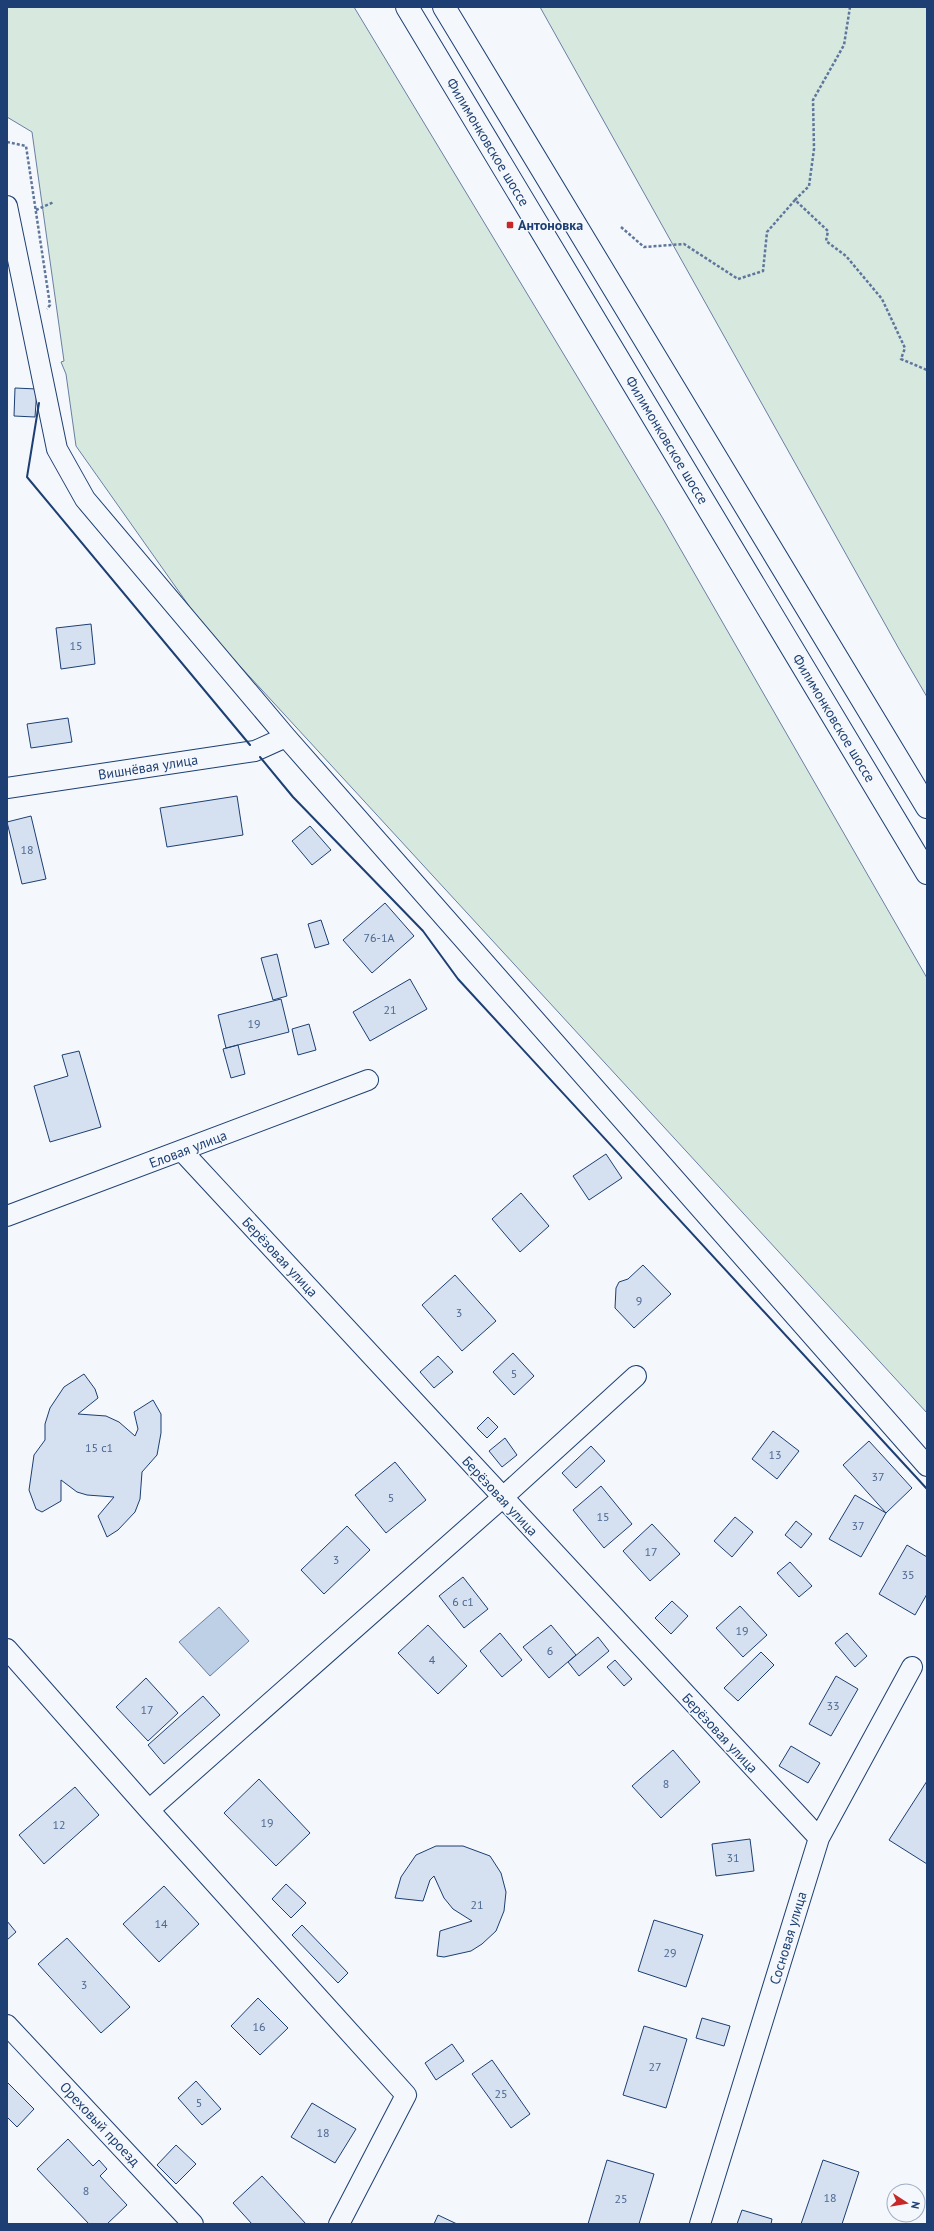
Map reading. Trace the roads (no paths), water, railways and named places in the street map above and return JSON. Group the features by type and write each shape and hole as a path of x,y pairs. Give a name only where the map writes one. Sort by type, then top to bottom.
{"main road":[{"name":"Филимонковское шоссе","path":"407,7 927,873"},
{"path":"444,7 927,807"}],"street":[{"path":"7,206 57,449 85,499 286,737 927,1466"},
{"name":"Вишнёвая улица","path":"7,788 255,751 286,737"},
{"name":"Еловая улица","path":"7,1216 368,1080"},
{"name":"Берёзовая улица","path":"182,1151 502,1498 819,1838"},
{"path":"149,1810 502,1498 636,1376"},
{"path":"7,1649 149,1810 406,2095 339,2224"},
{"name":"Сосновая улица","path":"700,2224 819,1838 912,1667"},
{"name":"Ореховый проезд","path":"7,2025 193,2224"}],"water":[{"path":"219,1607 249,1641 210,1676 179,1642"}],"place":[{"name":"Антоновка","path":"510,225"}]}
